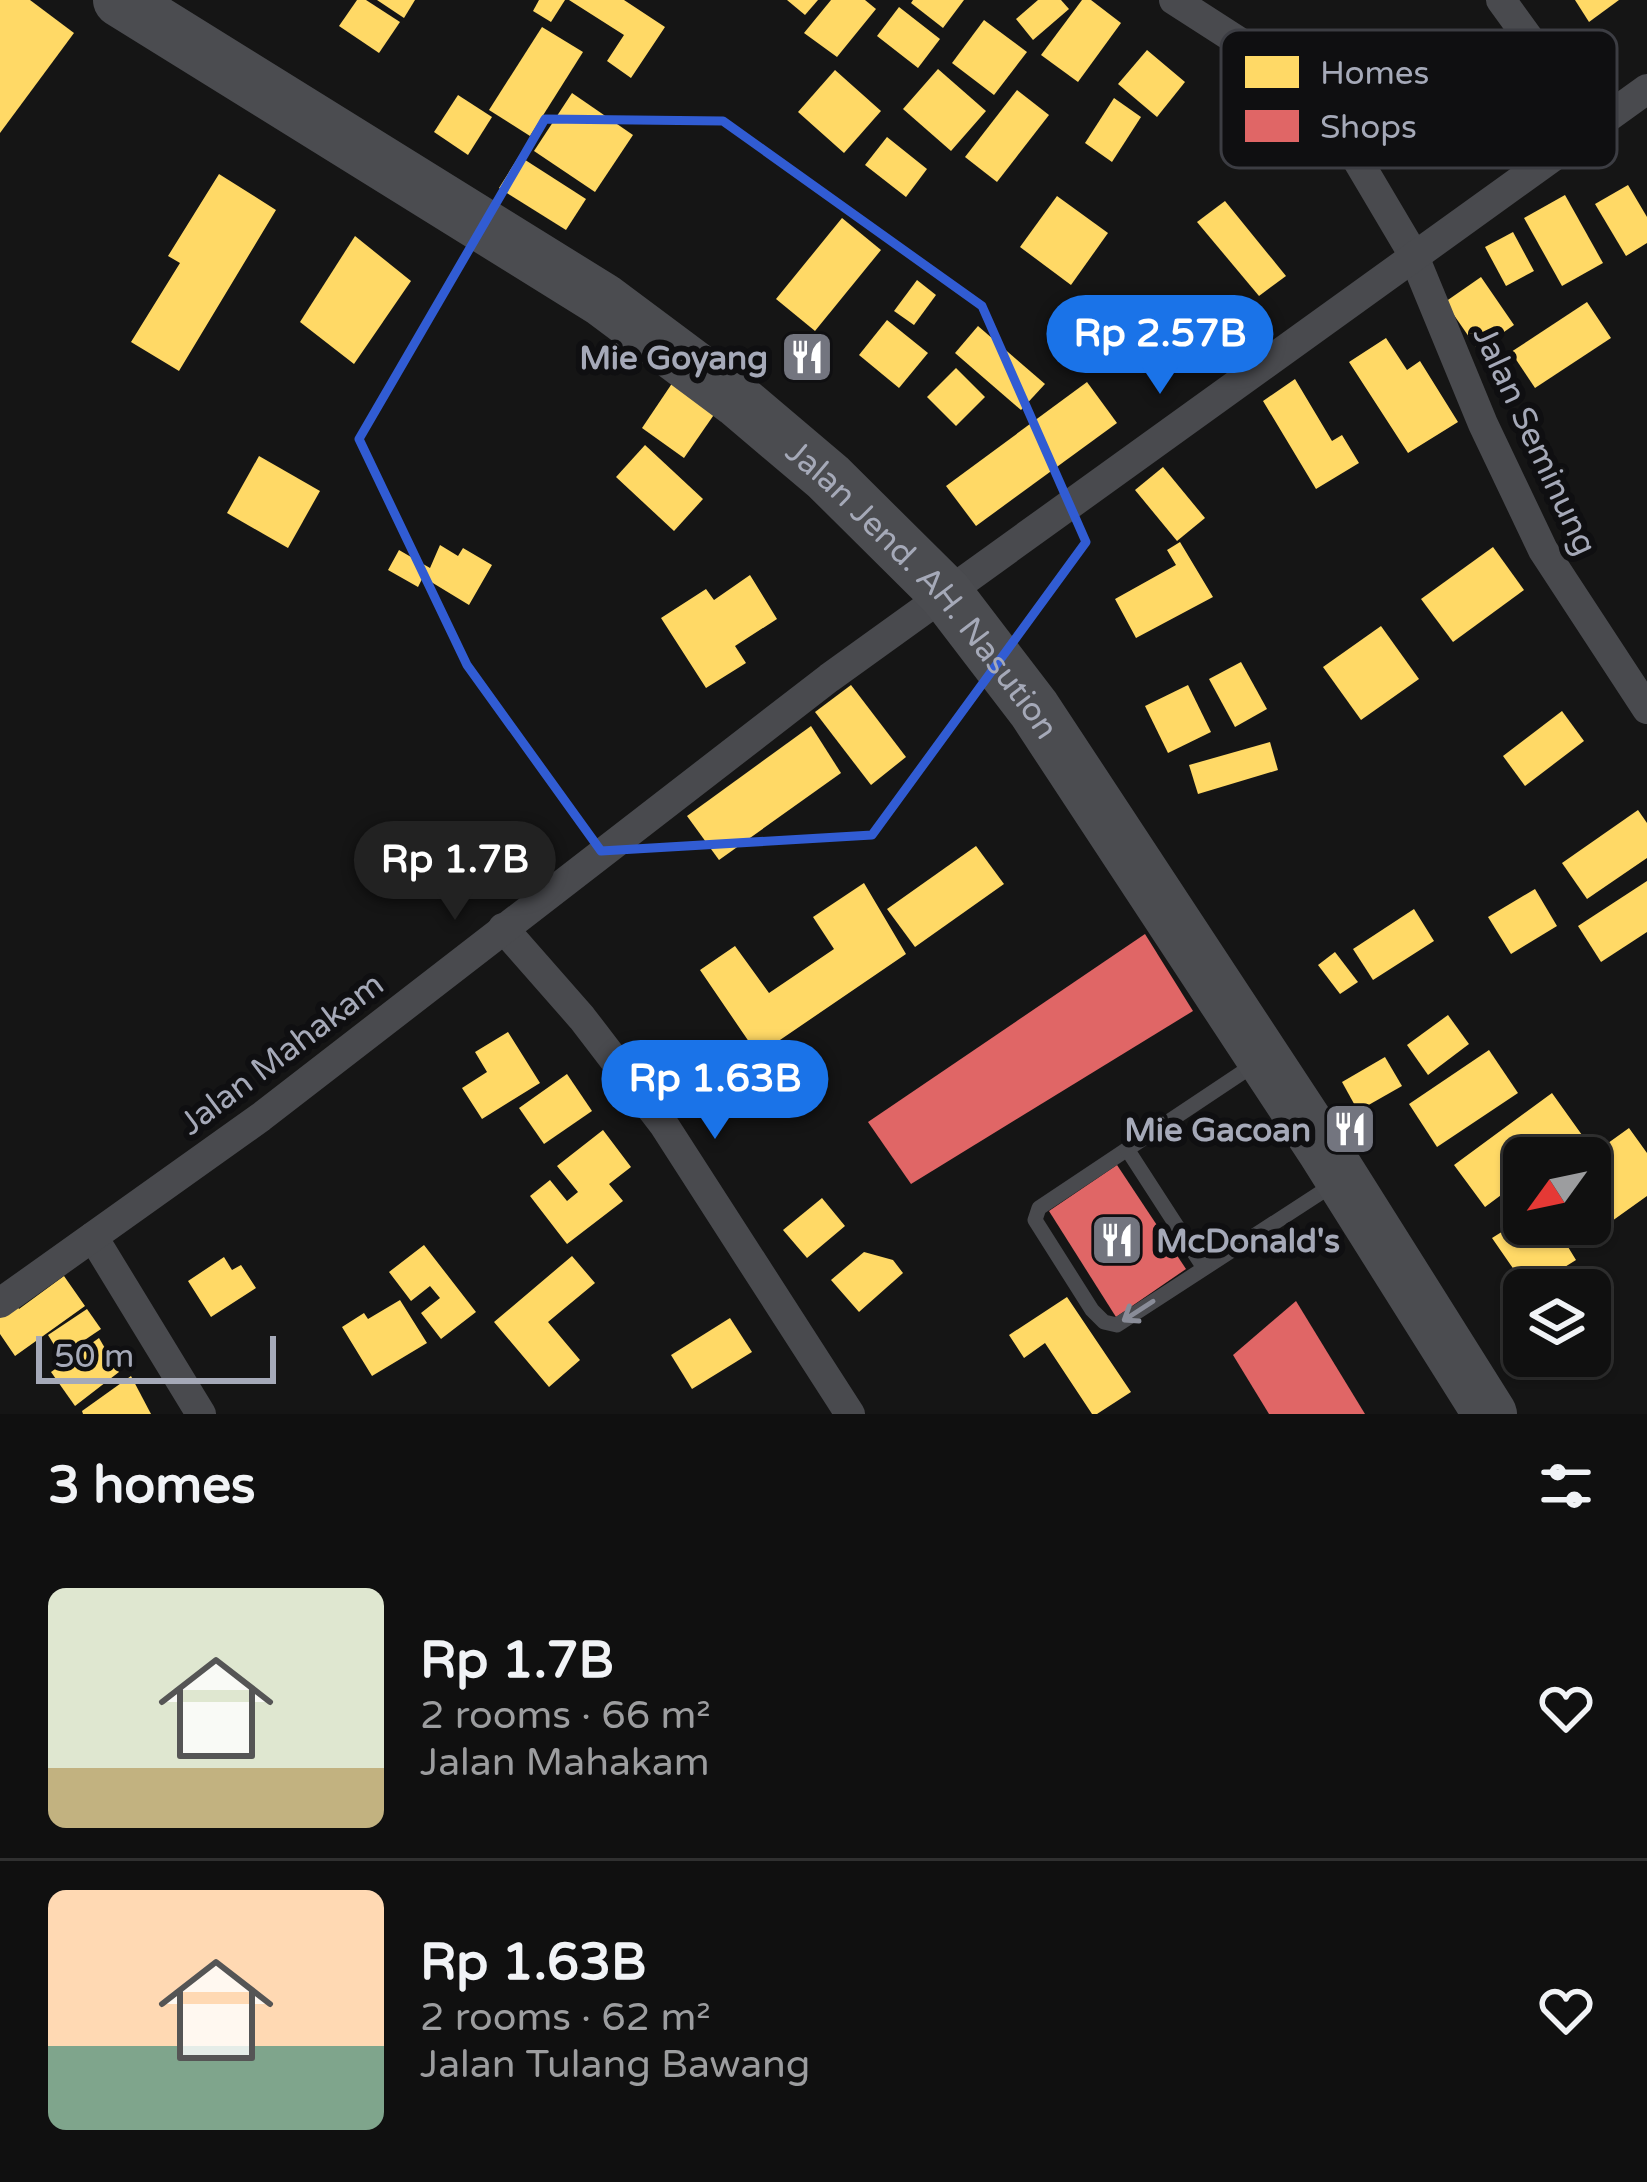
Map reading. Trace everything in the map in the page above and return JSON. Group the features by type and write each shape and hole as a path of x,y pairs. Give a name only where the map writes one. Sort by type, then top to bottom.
{"highway":[{"name":"Jalan Jend. AH. Nasution","path":"121,0 603,300 737,400 828,477 946,594 1034,709 1490,1414"}],"street":[{"name":"Jalan Seminung","path":"1174,0 1221,30"},
{"path":"1501,0 1523,30"},
{"name":"Jalan Mahakam","path":"1617,110 1647,89"},
{"name":"Jalan Seminung","path":"1360,168 1413,254 1483,424 1543,550 1645,702"},
{"name":"Jalan Mahakam","path":"0,1303 261,1117 829,678 1535,168"},
{"path":"503,928 582,1018 664,1125 850,1414"},
{"path":"93,1237 201,1414"}],"lane":[{"path":"1263,1058 1039,1208 1035,1220 1092,1310 1104,1322 1117,1324 1342,1179"},
{"path":"1127,1149 1204,1268"}],"highlighted area":[{"path":"545,119 723,121 982,306 1086,542 872,835 601,851 467,665 359,439"}],"building: Homes":[{"path":"0,0 30,0 74,33 0,133"},
{"path":"357,0 366,0 400,22 379,53 339,26"},
{"path":"377,0 415,0 404,18"},
{"path":"539,0 565,0 551,22 533,11"},
{"path":"569,0 624,0 665,27 631,78 607,61 624,35"},
{"path":"787,0 818,0 805,15"},
{"path":"831,0 865,0 876,9 837,57 804,33"},
{"path":"913,0 964,0 943,28"},
{"path":"1038,0 1061,0 1069,9 1033,40 1016,19"},
{"path":"1082,0 1091,0 1121,23 1078,82 1041,55"},
{"path":"1575,0 1619,0 1589,22"},
{"path":"899,7 940,39 918,68 877,36"},
{"path":"984,20 1027,52 994,95 952,63"},
{"path":"542,27 583,52 530,136 489,110"},
{"path":"1147,50 1185,82 1157,117 1118,84"},
{"path":"938,69 986,111 951,151 903,109"},
{"path":"835,70 881,111 844,153 798,112"},
{"path":"1017,90 1049,115 997,182 965,157"},
{"path":"572,93 633,135 595,192 534,151"},
{"path":"458,95 492,117 468,155 434,132"},
{"path":"1114,98 1141,117 1112,162 1085,143"},
{"path":"887,137 927,169 906,197 865,165"},
{"path":"519,156 586,199 566,230 499,188"},
{"path":"219,174 276,210 179,371 131,342 180,263 168,256"},
{"path":"1628,185 1647,217 1647,243 1626,256 1595,204"},
{"path":"1565,195 1603,263 1562,286 1524,218"},
{"path":"1057,196 1108,233 1071,285 1020,247"},
{"path":"1225,201 1286,276 1259,296 1197,222"},
{"path":"842,218 881,250 815,331 776,299"},
{"path":"1513,232 1534,271 1506,286 1485,247"},
{"path":"355,236 411,281 354,364 300,322"},
{"path":"1481,277 1514,325 1478,350 1445,302"},
{"path":"917,280 936,295 914,325 894,311"},
{"path":"1587,302 1611,338 1535,388 1511,352"},
{"path":"887,320 928,353 899,388 859,355"},
{"path":"978,326 1045,384 1021,410 955,353"},
{"path":"1386,338 1407,370 1420,361 1458,422 1408,453 1349,362"},
{"path":"956,368 985,397 956,426 927,397"},
{"path":"677,376 720,406 684,458 642,428"},
{"path":"1295,379 1332,441 1342,435 1359,463 1316,489 1263,401"},
{"path":"1087,382 1117,423 976,526 946,486"},
{"path":"645,445 703,499 674,531 616,477"},
{"path":"259,456 320,491 288,548 227,513"},
{"path":"1163,467 1205,518 1177,541 1135,490"},
{"path":"1180,542 1213,597 1136,638 1115,599 1176,565 1167,550"},
{"path":"440,545 458,556 463,548 492,565 469,605 423,577 418,587 388,570 399,550 430,568"},
{"path":"1493,547 1524,590 1453,642 1421,599"},
{"path":"750,575 777,619 735,646 746,663 706,688 661,618 706,589 714,600"},
{"path":"1381,626 1419,679 1361,720 1323,667"},
{"path":"1241,662 1267,709 1235,727 1209,679"},
{"path":"851,685 906,757 871,785 815,712"},
{"path":"1188,685 1211,732 1168,753 1145,706"},
{"path":"1562,711 1584,741 1525,786 1503,756"},
{"path":"811,726 841,773 719,860 687,816"},
{"path":"1270,742 1278,770 1198,794 1189,765"},
{"path":"1638,810 1647,823 1647,858 1587,899 1562,863"},
{"path":"976,846 1004,884 915,947 887,909"},
{"path":"1647,881 1647,932 1601,962 1578,926"},
{"path":"864,883 906,954 758,1055 700,970 735,946 769,993 834,949 813,917"},
{"path":"1535,889 1557,926 1511,954 1488,917"},
{"path":"1414,909 1434,941 1373,980 1353,949"},
{"path":"1335,952 1358,982 1340,994 1318,965"},
{"path":"1448,1015 1469,1044 1428,1075 1407,1045"},
{"path":"508,1032 540,1083 482,1119 462,1088 487,1072 475,1052"},
{"path":"1489,1050 1518,1093 1437,1147 1409,1104"},
{"path":"1385,1057 1402,1086 1358,1111 1342,1082"},
{"path":"567,1074 592,1111 544,1144 519,1108"},
{"path":"1552,1093 1582,1135 1503,1137 1503,1194 1485,1207 1454,1165"},
{"path":"1629,1128 1647,1153 1647,1196 1611,1222 1611,1141"},
{"path":"603,1130 631,1167 609,1184 623,1201 567,1244 530,1196 550,1180 567,1201 578,1192 557,1166"},
{"path":"822,1198 845,1226 807,1258 783,1230"},
{"path":"1503,1231 1503,1245 1567,1245 1576,1260 1562,1269 1513,1269 1492,1238"},
{"path":"424,1245 476,1312 441,1339 421,1313 440,1298 430,1286 411,1301 389,1272"},
{"path":"864,1252 893,1260 903,1273 859,1312 831,1280"},
{"path":"572,1256 595,1283 548,1322 580,1360 549,1387 494,1322"},
{"path":"224,1257 232,1270 241,1265 256,1288 211,1317 188,1281"},
{"path":"64,1276 85,1306 15,1356 0,1334 0,1310 14,1301 19,1309"},
{"path":"1067,1297 1131,1392 1097,1414 1092,1414 1045,1343 1024,1358 1009,1335"},
{"path":"400,1300 427,1343 372,1376 342,1327 364,1313 368,1319"},
{"path":"87,1309 101,1329 61,1356 48,1335"},
{"path":"730,1318 752,1352 692,1389 671,1355"},
{"path":"99,1338 119,1372 75,1406 51,1372"},
{"path":"131,1376 151,1414 83,1414 82,1411"}],"building: Shops":[{"path":"1145,934 1193,1011 911,1184 868,1122"},
{"name":"McDonald's","path":"1117,1165 1186,1269 1116,1317 1049,1211"},
{"path":"1296,1301 1365,1414 1269,1414 1233,1355"}],"place":[{"name":"Mie Goyang","path":"807,357"},
{"name":"Mie Gacoan","path":"1350,1129"},
{"name":"McDonald's","path":"1117,1240"}]}
